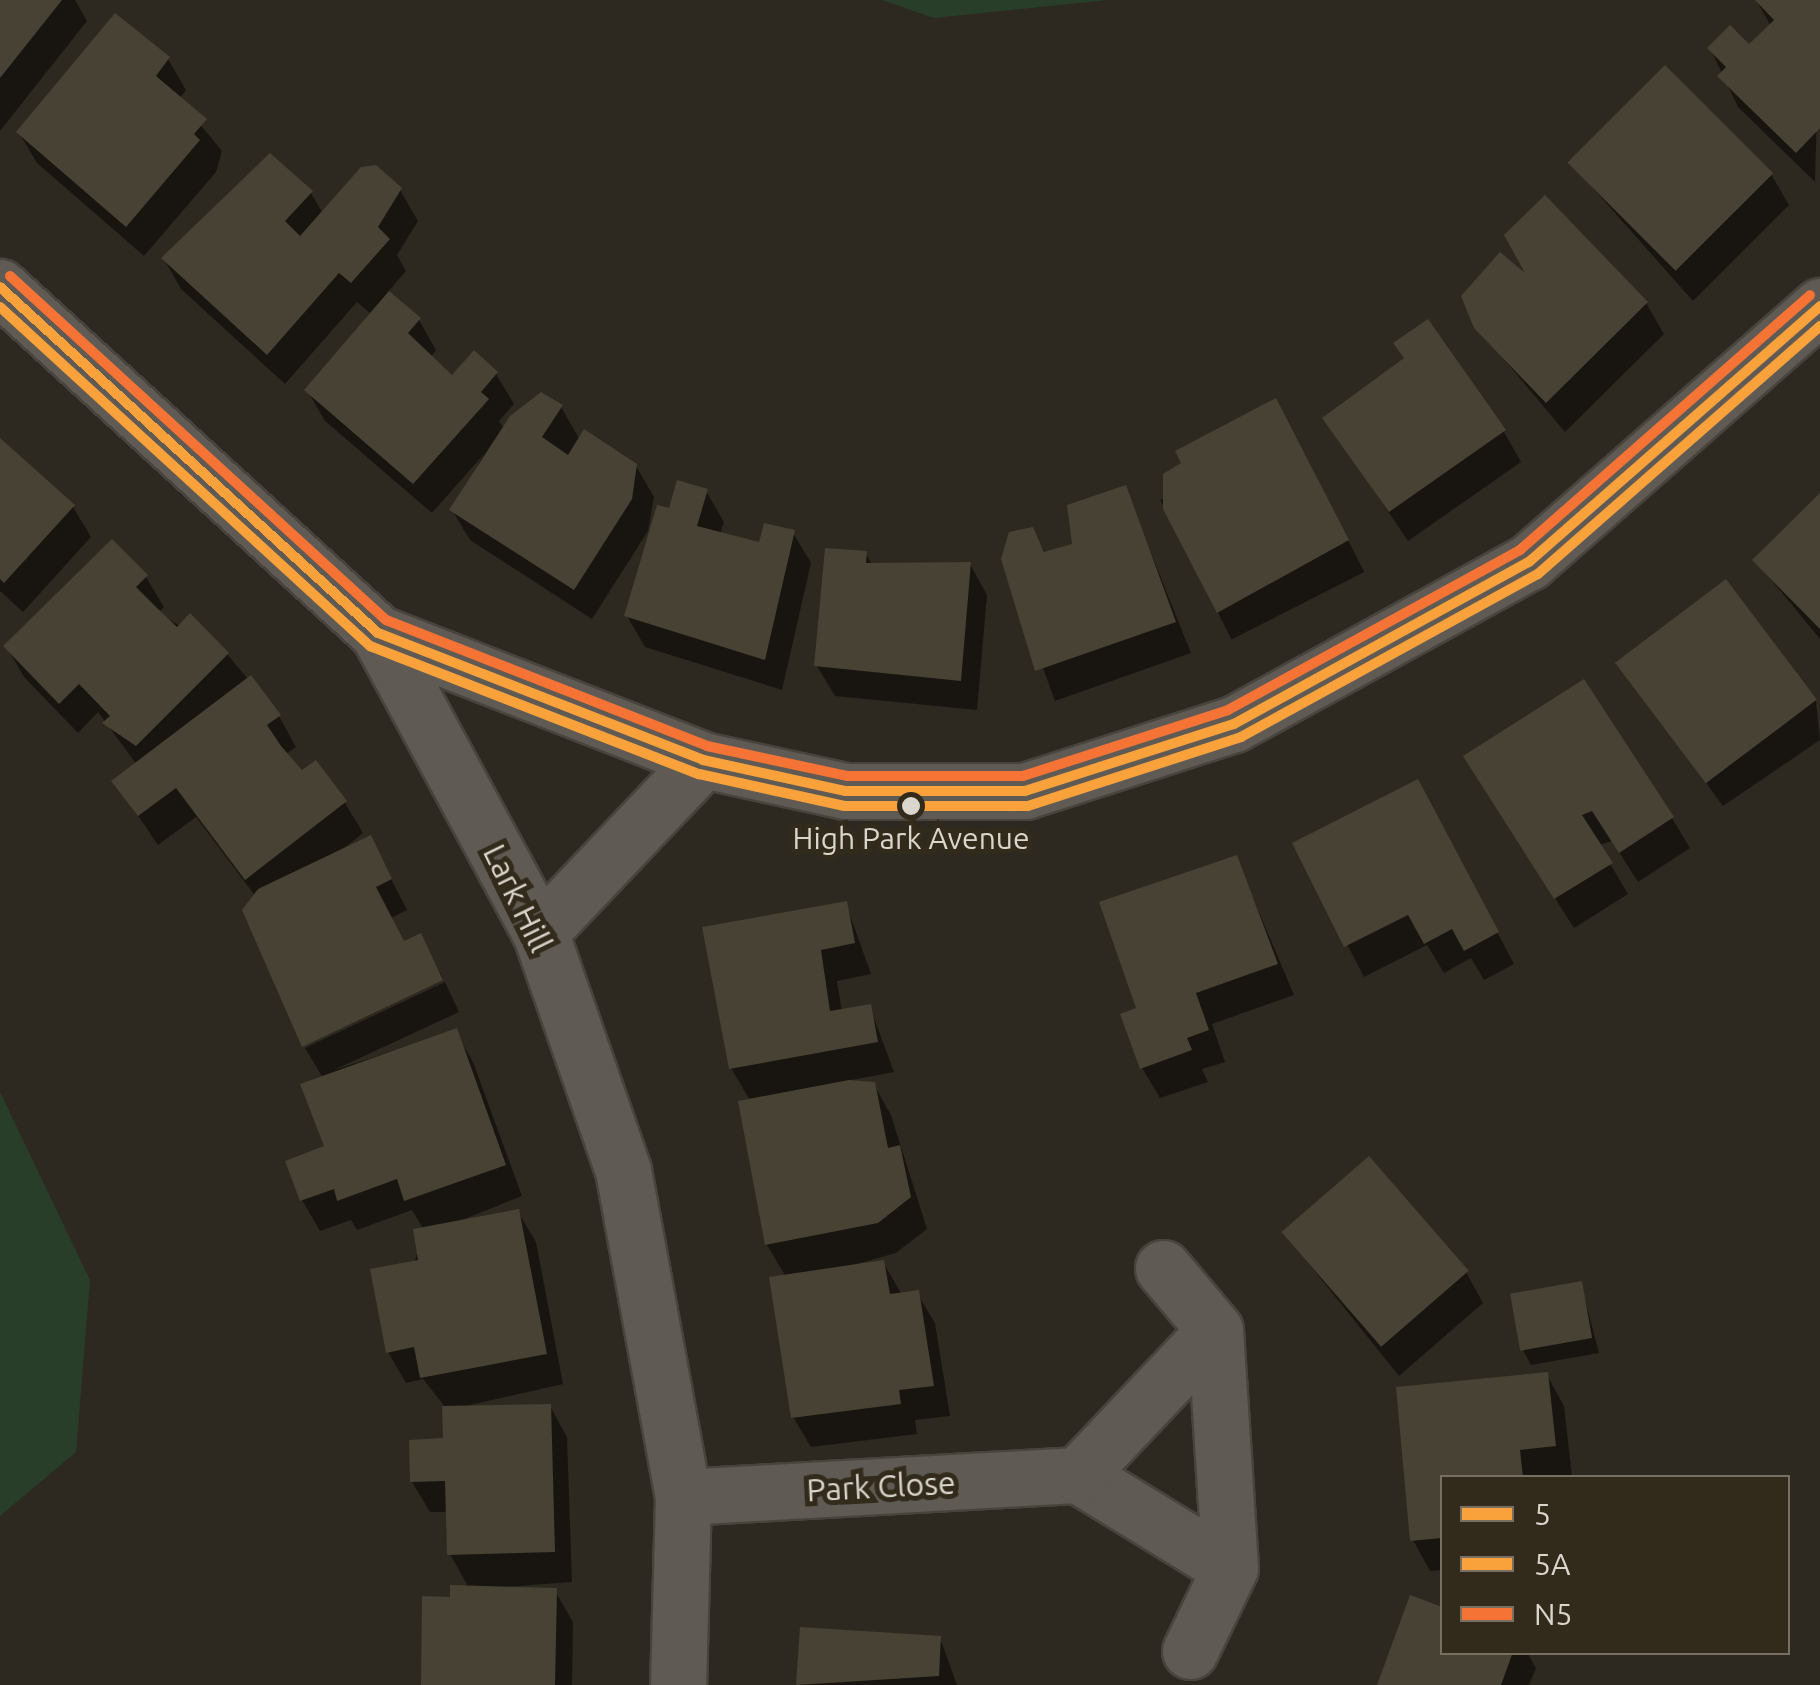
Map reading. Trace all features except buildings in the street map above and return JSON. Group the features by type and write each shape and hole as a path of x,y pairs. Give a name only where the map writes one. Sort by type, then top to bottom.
{"street":[{"name":"Lark Hill","path":"0,287 378,633 540,932 623,1170 683,1497 678,1685"},
{"path":"378,633 702,760 845,791 1025,792 1234,724 1528,562 1820,306"},
{"path":"540,932 702,760"},
{"path":"1163,1268 1215,1330 1230,1568 1190,1651"},
{"path":"1215,1330 1078,1475 1230,1568"},
{"name":"Park Close","path":"683,1497 1078,1475"}],"green space":[{"path":"882,0 1109,0 934,18"},
{"path":"0,1092 90,1280 76,1452 0,1516"}],"transit line":[{"name":"N5","path":"10,276 386,620 707,746 847,776 1023,776 1228,710 1520,550 1810,295"},
{"name":"5","path":"0,287 378,633 703,760 845,791 1025,791 1234,724 1529,562 1820,306"},
{"name":"5A","path":"0,307 370,646 699,774 845,806 1028,806 1241,737 1538,574 1820,326"}],"place":[{"name":"High Park Avenue","path":"911,806"}]}
